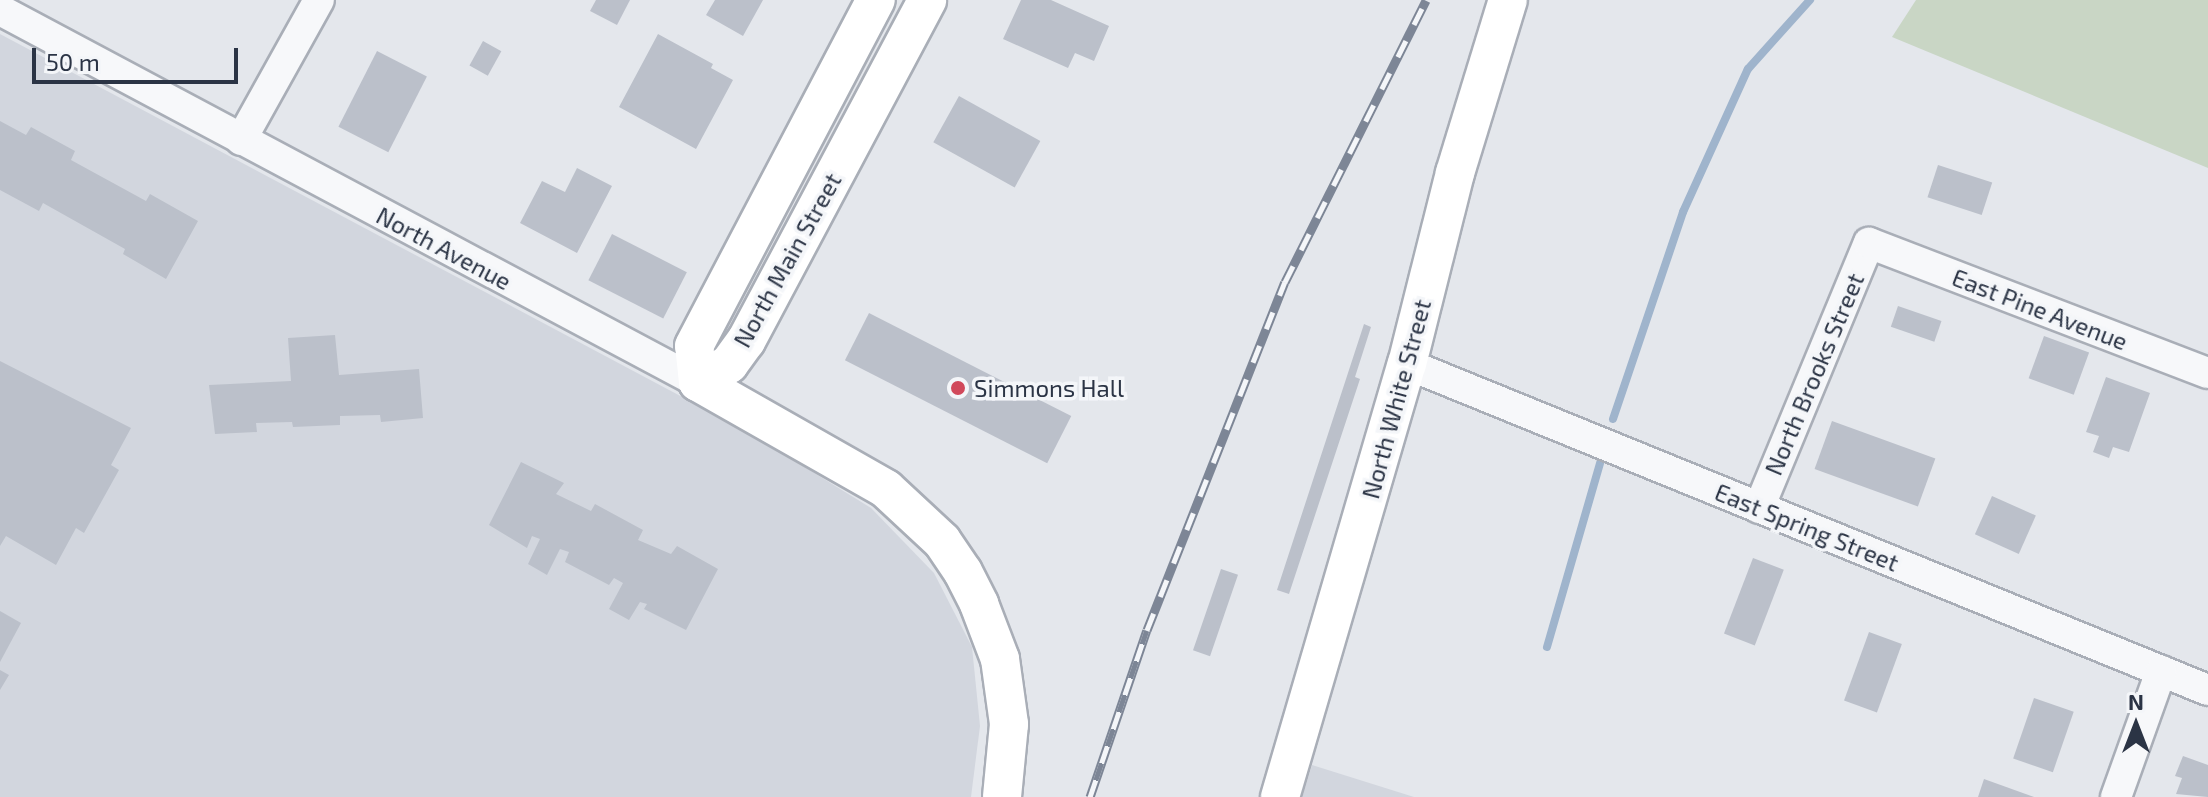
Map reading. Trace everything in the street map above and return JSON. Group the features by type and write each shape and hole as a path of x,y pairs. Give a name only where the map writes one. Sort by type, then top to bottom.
{"main road":[{"name":"North Main Street","path":"876,0 694,346 698,382 729,364 746,341 927,0"},
{"name":"North White Street","path":"1280,797 1407,364 1455,173 1508,0"},
{"name":"North Avenue","path":"698,382 886,489 942,541 963,572 990,629 1000,659 1009,724 1002,797"}],"street":[{"path":"241,140 319,0"},
{"name":"North Avenue","path":"0,10 698,382"},
{"name":"East Pine Avenue","path":"1871,244 2208,373"},
{"name":"North Brooks Street","path":"1759,508 1871,244"},
{"name":"East Spring Street","path":"1407,364 2208,690"},
{"path":"2116,797 2161,671"}],"shaded area":[{"path":"0,34 748,432 871,508 934,573 972,647 980,726 971,797 0,797"},
{"path":"1312,765 1414,797 1302,797"}],"green space":[{"path":"1916,0 2208,0 2208,168 1892,37"}],"building":[{"path":"596,0 630,0 617,25 590,11"},
{"path":"715,0 763,0 743,36 706,15"},
{"path":"1021,0 1051,0 1109,26 1094,61 1075,53 1068,68 1003,39"},
{"path":"658,34 713,64 711,68 733,80 696,149 619,107"},
{"path":"483,41 501,51 488,76 469,65"},
{"path":"377,51 427,76 388,152 338,127"},
{"path":"959,96 1040,141 1015,187 933,142"},
{"path":"0,121 26,135 31,127 75,151 71,160 146,201 150,194 198,221 166,279 123,254 125,249 43,203 39,211 0,190"},
{"path":"1938,165 1992,183 1982,215 1927,197"},
{"path":"577,168 612,186 577,253 520,223 542,181 565,192"},
{"path":"612,234 687,272 663,318 588,280"},
{"path":"1898,306 1941,321 1934,342 1891,327"},
{"name":"Simmons Hall","path":"869,313 1071,416 1047,463 845,360"},
{"path":"1364,324 1371,327 1355,377 1360,379 1289,594 1277,590"},
{"path":"335,335 339,375 419,369 423,418 381,422 380,415 340,416 340,425 293,427 292,422 256,423 257,432 215,434 209,385 291,381 288,338"},
{"path":"2044,336 2089,352 2074,395 2029,378"},
{"path":"0,361 131,428 111,465 119,470 84,533 76,528 56,565 6,536 0,546"},
{"path":"2106,377 2150,393 2129,452 2113,447 2109,458 2093,452 2099,436 2086,432"},
{"path":"1832,421 1935,459 1918,507 1815,469"},
{"path":"521,462 564,483 556,494 591,511 595,504 643,530 638,540 671,554 677,546 718,569 686,630 644,609 647,604 640,602 629,620 609,609 623,583 614,578 609,585 565,562 569,552 560,549 547,575 528,564 540,539 532,536 527,548 489,525"},
{"path":"1992,496 2036,516 2019,554 1975,534"},
{"path":"1753,558 1784,570 1755,645 1724,634"},
{"path":"1221,569 1238,575 1210,656 1193,650"},
{"path":"0,611 21,623 0,662"},
{"path":"1869,632 1902,644 1877,713 1844,701"},
{"path":"0,670 9,675 0,690"},
{"path":"2034,698 2074,712 2053,772 2013,759"},
{"path":"2183,756 2208,765 2208,797 2176,794 2182,778 2175,776"},
{"path":"1984,779 2034,797 1978,797"}],"waterway":[{"path":"1613,419 1683,212 1748,69 1810,0"},
{"path":"1547,647 1601,460"}],"railway":[{"path":"1090,797 1147,630 1285,282 1426,0"}],"place":[{"name":"Simmons Hall","path":"958,388"}]}
